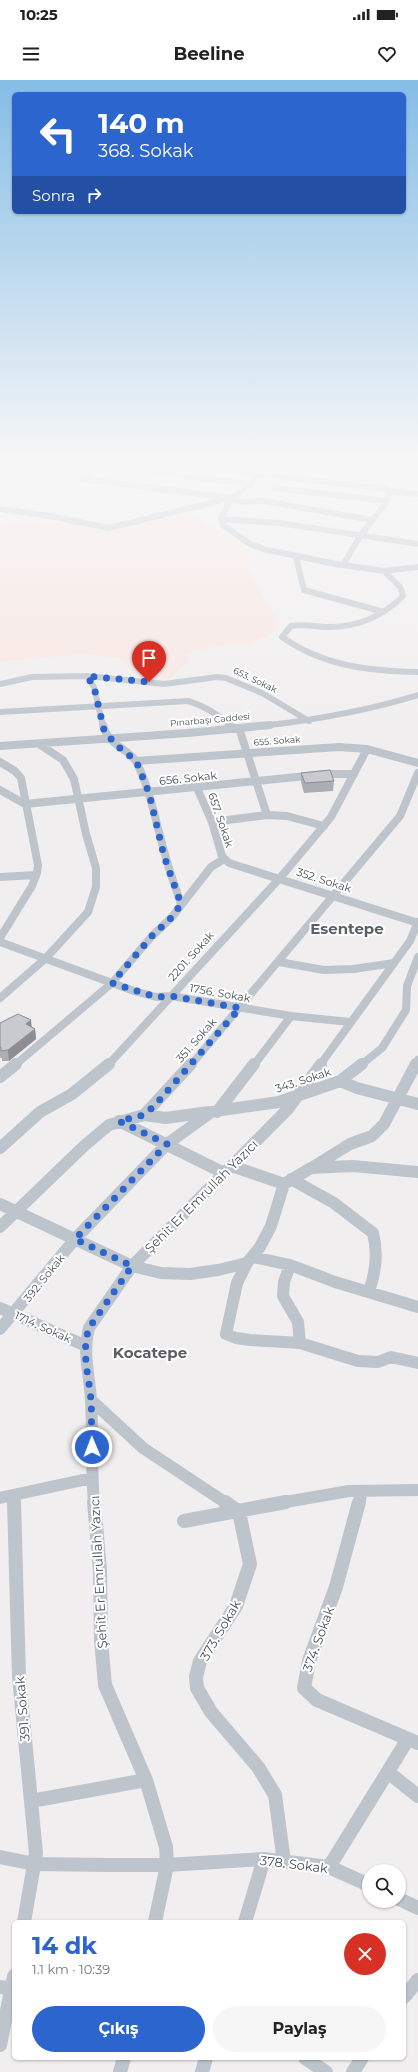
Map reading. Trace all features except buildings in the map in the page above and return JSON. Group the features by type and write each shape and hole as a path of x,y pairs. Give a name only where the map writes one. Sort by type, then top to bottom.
{"street":[{"path":"384,612 304,590 296,557 384,571 418,567"},
{"path":"343,565 348,557"},
{"path":"384,571 400,587 403,596 393,607 356,624 337,627 291,626 282,635 292,645 312,655 337,663 382,671 418,672"},
{"path":"0,684 29,677 87,676 94,687 104,730 109,739 136,761 149,793 164,856 181,904"},
{"name":"653. Sokak","path":"87,676 164,684 217,677 234,680 284,705 309,721"},
{"name":"Pınarbaşı Caddesi","path":"0,746 237,729 309,721 350,714 418,695"},
{"path":"0,712 99,705 188,701 204,706 237,729 267,815"},
{"path":"0,998 46,958 88,912 96,887 96,868 86,834 74,779 63,760 39,744"},
{"name":"655. Sokak","path":"136,761 339,747 366,749 418,763"},
{"name":"2201. Sokak","path":"0,1148 40,1112 72,1094 104,1069 149,1022 241,918 280,878 324,826 331,817 366,749"},
{"path":"0,762 16,771 20,778 38,865 32,886 0,938"},
{"name":"656. Sokak","path":"25,804 79,800 333,774 354,774"},
{"name":"351. Sokak","path":"144,1115 156,1104 240,1008 400,816 418,774"},
{"name":"657. Sokak","path":"0,1077 5,1069 112,983 152,936 172,917 210,867 224,859 212,822 197,788"},
{"path":"0,790 25,804"},
{"path":"411,792 418,800"},
{"path":"212,822 267,815 287,816 324,826"},
{"name":"352. Sokak","path":"224,859 229,863 418,922"},
{"path":"0,877 36,875"},
{"name":"Şehit Er Emrullah Yazıcı","path":"155,1920 167,1865 166,1847 146,1780 105,1685 101,1640 100,1571 92,1478 91,1400 86,1369 86,1346 89,1328 132,1266 288,1109 350,1022 394,963 415,938 418,922"},
{"name":"1756. Sokak","path":"0,942 112,983 156,997 171,996 291,1016 350,1022"},
{"name":"343. Sokak","path":"144,1115 166,1118 279,1102 340,1081 382,1048 406,1010 407,986 418,957"},
{"path":"279,962 324,970 354,969 394,963"},
{"path":"214,1112 291,1016"},
{"path":"418,1060 384,1124 372,1136 350,1144 288,1182 275,1214 237,1283 226,1334 236,1338 257,1341 300,1344 358,1361 378,1362 391,1357 418,1363"},
{"path":"340,1081 357,1088 418,1104"},
{"name":"392. Sokak","path":"0,1329 75,1239 167,1144 214,1112"},
{"path":"0,1227 84,1146 109,1125 144,1115"},
{"path":"119,1121 167,1144 228,1170 288,1182 334,1203 373,1233 376,1265 375,1274 368,1291"},
{"path":"311,1168 353,1166 418,1172"},
{"path":"0,1204 132,1266 152,1272 198,1274 250,1260 290,1265 335,1282 368,1291 387,1299 418,1308"},
{"path":"290,1265 284,1282 283,1296 298,1322 300,1344"},
{"name":"1714. Sokak","path":"0,1308 86,1346"},
{"path":"91,1400 143,1448 239,1512"},
{"path":"7,1496 92,1478"},
{"path":"184,1521 349,1491 418,1490"},
{"name":"374. Sokak","path":"362,1491 349,1549 322,1629 304,1672 304,1688 317,1700 413,1741"},
{"name":"391. Sokak","path":"7,1496 19,1678 32,1801 35,1864 24,1920"},
{"name":"373. Sokak","path":"239,1512 250,1564 236,1606 200,1661 196,1677 197,1688 211,1712 258,1767 274,1795 284,1862"},
{"path":"329,1867 388,1773 413,1741"},
{"path":"388,1773 418,1796"},
{"path":"32,1801 146,1780"},
{"path":"0,1857 35,1864"},
{"path":"246,1920 264,1859"},
{"name":"378. Sokak","path":"35,1864 167,1865 264,1859 329,1867 362,1882"},
{"path":"406,1902 418,1908"},
{"path":"406,1995 418,1980"},
{"path":"0,2045 8,1984"},
{"path":"120,2072 123,2060"},
{"path":"202,2072 205,2060"},
{"path":"308,2060 326,2072"},
{"path":"353,2072 361,2060"}],"shaded area":[{"path":"0,557 249,557 248,567 268,605 276,616 277,629 252,644 224,644 184,654 189,661 171,677 153,681 143,681 120,658 83,654 15,660 0,663"}],"district":[{"name":"Esentepe","path":"347,929"},
{"name":"Kocatepe","path":"150,1353"}],"route":[{"path":"92,1447 91,1400 86,1369 86,1338 89,1328 132,1266 75,1239 167,1144 119,1121 144,1115 156,1104 240,1008 171,996 156,997 112,983 152,936 172,917 181,904 164,856 149,793 139,768 136,761 109,739 104,730 94,687 87,676 149,682"}]}
